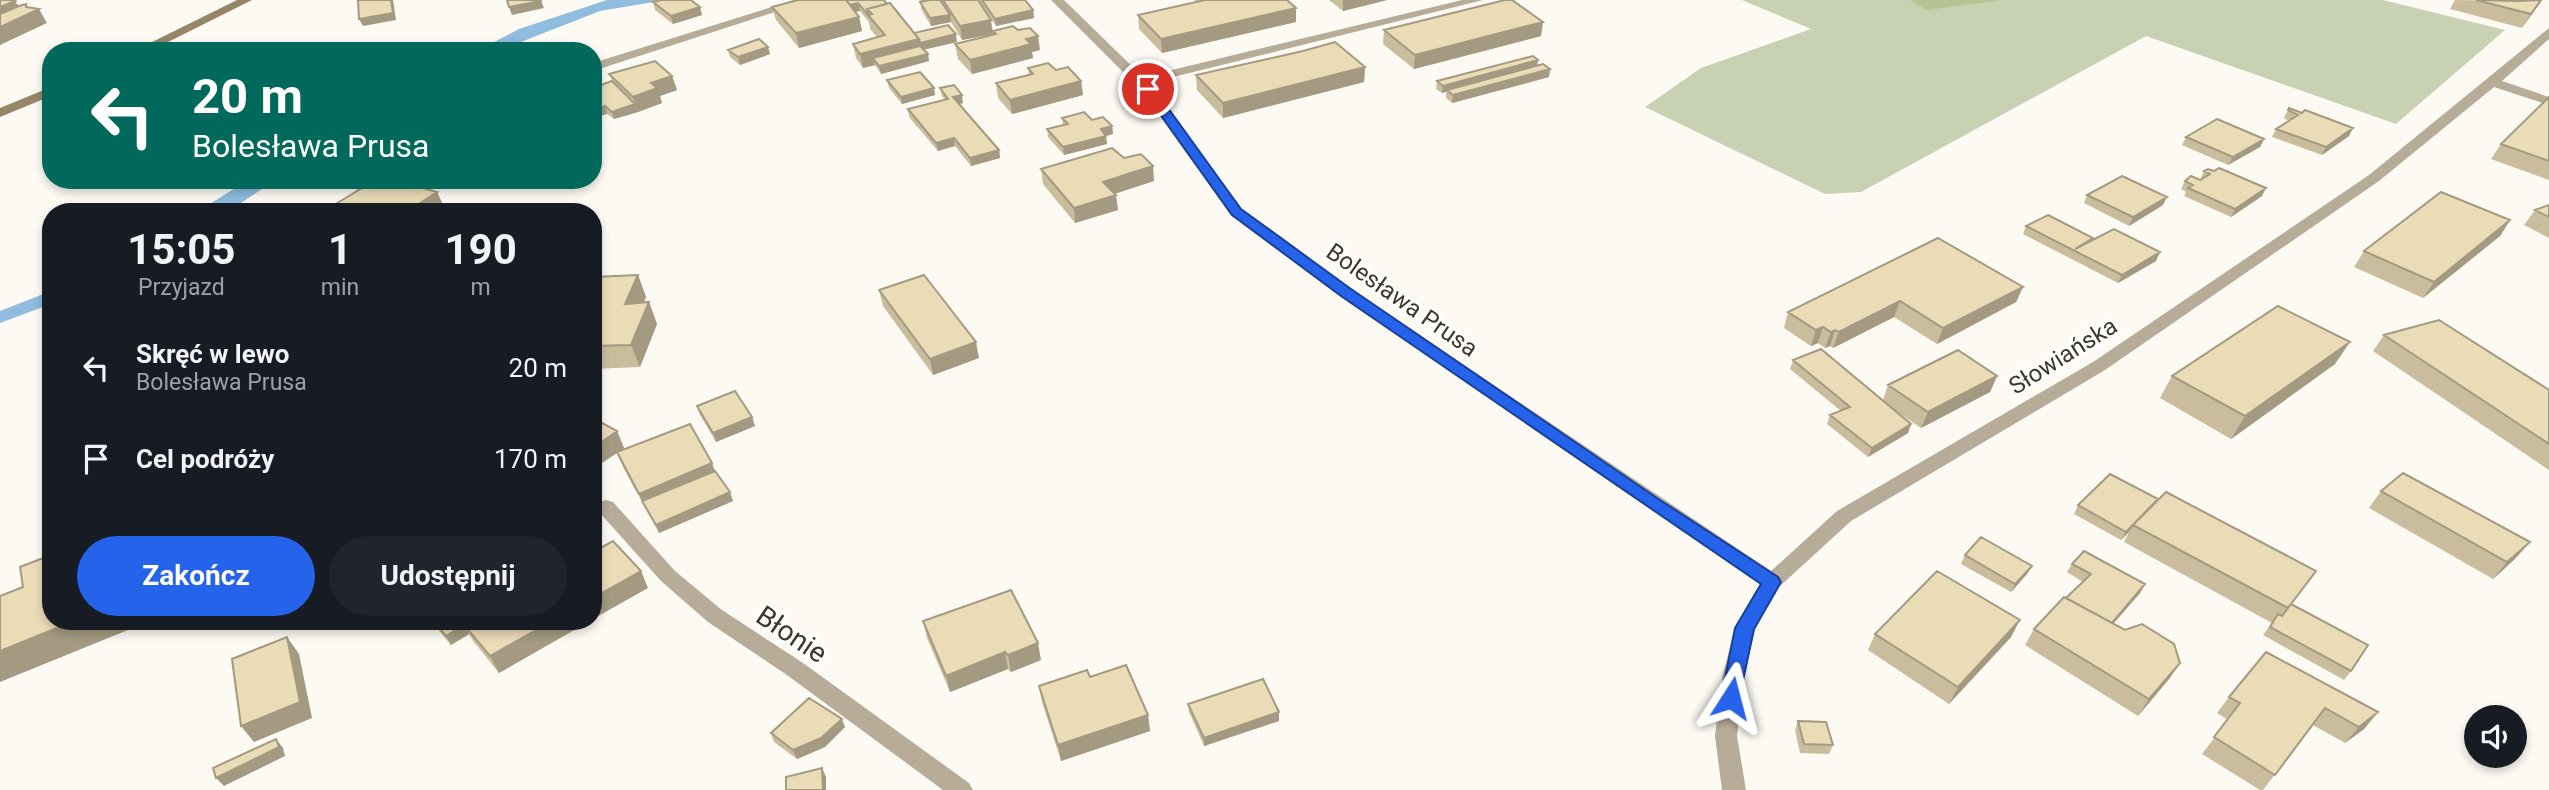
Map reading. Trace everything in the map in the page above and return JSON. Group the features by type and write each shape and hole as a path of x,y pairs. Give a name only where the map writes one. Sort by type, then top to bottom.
{"main road":[{"path":"159,42 246,0"},
{"path":"0,113 42,95"}],"street":[{"path":"602,64 806,0"},
{"name":"Bolesława Prusa","path":"1057,0 1141,81 1236,212 1346,293 1772,582"},
{"path":"1141,81 1477,0"},
{"name":"Słowiańska","path":"1734,790 1726,737 1733,678 1745,628 1772,582 1844,516 2099,366 2384,172 2549,32"},
{"path":"2493,82 2549,101"},
{"name":"Błonie","path":"606,508 668,576 715,617 795,669 961,790"}],"green space":[{"path":"1742,0 2383,0 2505,30 2396,124 2146,36 1861,192 1825,194 1645,107 1701,68 1811,29"},
{"path":"1910,0 2002,0 1927,10"}],"water":[{"path":"607,0 666,0 600,11 521,42 494,42 519,29"},
{"path":"234,189 262,189 241,203 211,203"},
{"path":"42,295 42,307 0,323 0,311"}],"building":[{"path":"0,0 12,0 15,1 0,7"},
{"path":"358,0 391,0 393,13 359,19"},
{"path":"507,0 541,0 541,1 509,7"},
{"path":"691,0 700,7 671,16 653,2"},
{"path":"798,0 846,0 859,17 796,33 772,7"},
{"path":"846,0 884,0 887,4 867,9 868,15 858,3 850,5"},
{"path":"940,0 950,15 930,18 920,2"},
{"path":"943,0 978,0 991,20 960,26"},
{"path":"982,0 1025,0 1033,10 995,19"},
{"path":"1205,0 1287,0 1296,8 1161,39 1138,15"},
{"path":"1512,0 1543,22 1415,55 1384,30"},
{"path":"2476,0 2519,1 2541,0 2531,14"},
{"path":"890,3 919,39 860,54 853,44 885,35 868,15 872,14 867,9"},
{"path":"26,4 26,7 39,9 0,27 0,14"},
{"path":"948,25 956,34 920,43 914,33"},
{"path":"1013,26 1018,30 1030,28 1038,36 1026,39 1031,44 970,60 955,44 996,34 993,31"},
{"path":"759,39 768,47 738,57 728,50"},
{"path":"1335,42 1365,67 1223,103 1196,75 1303,51"},
{"path":"920,46 928,54 879,66 873,58"},
{"path":"1533,56 1538,60 1443,86 1437,81"},
{"path":"655,61 672,76 651,83 657,88 633,97 609,74"},
{"path":"1048,63 1056,70 1068,67 1081,81 1010,100 996,83 1033,74 1028,68"},
{"path":"1543,64 1550,69 1453,95 1447,90"},
{"path":"920,72 934,88 901,97 887,80"},
{"path":"612,81 635,104 612,112 605,106 602,107 602,85"},
{"path":"954,85 962,95 953,97 999,150 970,158 954,138 936,143 908,109 948,99 940,88"},
{"path":"2549,97 2549,161 2501,144"},
{"path":"2289,108 2302,113 2305,110 2353,128 2326,147 2276,129 2298,115 2288,110"},
{"path":"1084,112 1092,120 1103,117 1112,126 1101,129 1106,136 1063,147 1047,129 1068,124 1062,118"},
{"path":"2217,119 2264,139 2233,157 2186,137"},
{"path":"1112,148 1124,158 1141,154 1153,166 1103,182 1116,195 1074,208 1041,169"},
{"path":"2219,168 2266,188 2235,209 2188,188 2193,185 2185,181 2191,176 2200,180 2210,174 2204,171"},
{"path":"2122,176 2167,197 2133,217 2087,195"},
{"path":"360,189 426,189 437,192 420,203 338,203"},
{"path":"2441,192 2510,220 2434,282 2364,251"},
{"path":"2549,205 2549,217 2535,210"},
{"path":"2048,215 2093,238 2075,249 2114,229 2160,252 2122,275 2026,226"},
{"path":"1938,238 2023,287 1943,328 1900,301 1839,332 1831,332 1823,327 1816,330 1788,312"},
{"path":"638,275 625,304 649,302 631,345 602,346 602,277"},
{"path":"924,275 976,342 930,359 879,290"},
{"path":"2278,306 2350,342 2245,416 2172,376"},
{"path":"2439,320 2549,390 2549,444 2384,335"},
{"path":"1821,349 1911,424 1872,448 1830,415 1850,407 1793,360"},
{"path":"1958,350 1997,376 1928,412 1888,385"},
{"path":"735,391 752,417 713,433 697,406"},
{"path":"602,423 617,431 602,442"},
{"path":"690,424 712,463 639,494 617,452"},
{"path":"715,471 730,492 656,525 642,501"},
{"path":"2403,473 2530,542 2507,562 2381,491"},
{"path":"2110,474 2158,499 2126,532 2078,505"},
{"path":"2166,492 2316,571 2288,608 2133,525"},
{"path":"1981,537 2032,566 2015,584 1965,555"},
{"path":"613,541 641,571 602,593 602,547"},
{"path":"2084,551 2145,584 2112,623 2066,598 2091,574 2072,564"},
{"path":"42,558 42,630 52,630 0,651 0,596 23,587 20,567"},
{"path":"1937,571 2020,620 1958,687 1875,634"},
{"path":"1011,590 1038,643 1008,655 1005,652 946,676 923,621"},
{"path":"2064,597 2125,630 2142,624 2174,644 2180,663 2149,699 2034,629"},
{"path":"2291,604 2368,645 2351,671 2270,627 2278,614 2282,616"},
{"path":"441,630 456,630 446,636"},
{"path":"468,630 536,630 490,656"},
{"path":"287,637 300,702 241,726 232,659"},
{"path":"2266,652 2378,712 2359,727 2325,708 2275,775 2214,737 2240,703 2229,697"},
{"path":"1126,665 1148,715 1058,745 1039,686 1087,670 1090,677"},
{"path":"1263,679 1279,712 1204,738 1188,704"},
{"path":"809,698 842,719 821,738 793,750 771,733"},
{"path":"1798,721 1826,722 1833,745 1804,744"},
{"path":"276,739 279,747 216,778 213,768"},
{"path":"822,768 823,790 786,790 786,777"}],"route":[{"path":"1148,89 1236,212 1346,293 1772,582 1745,628 1731,698"}]}
